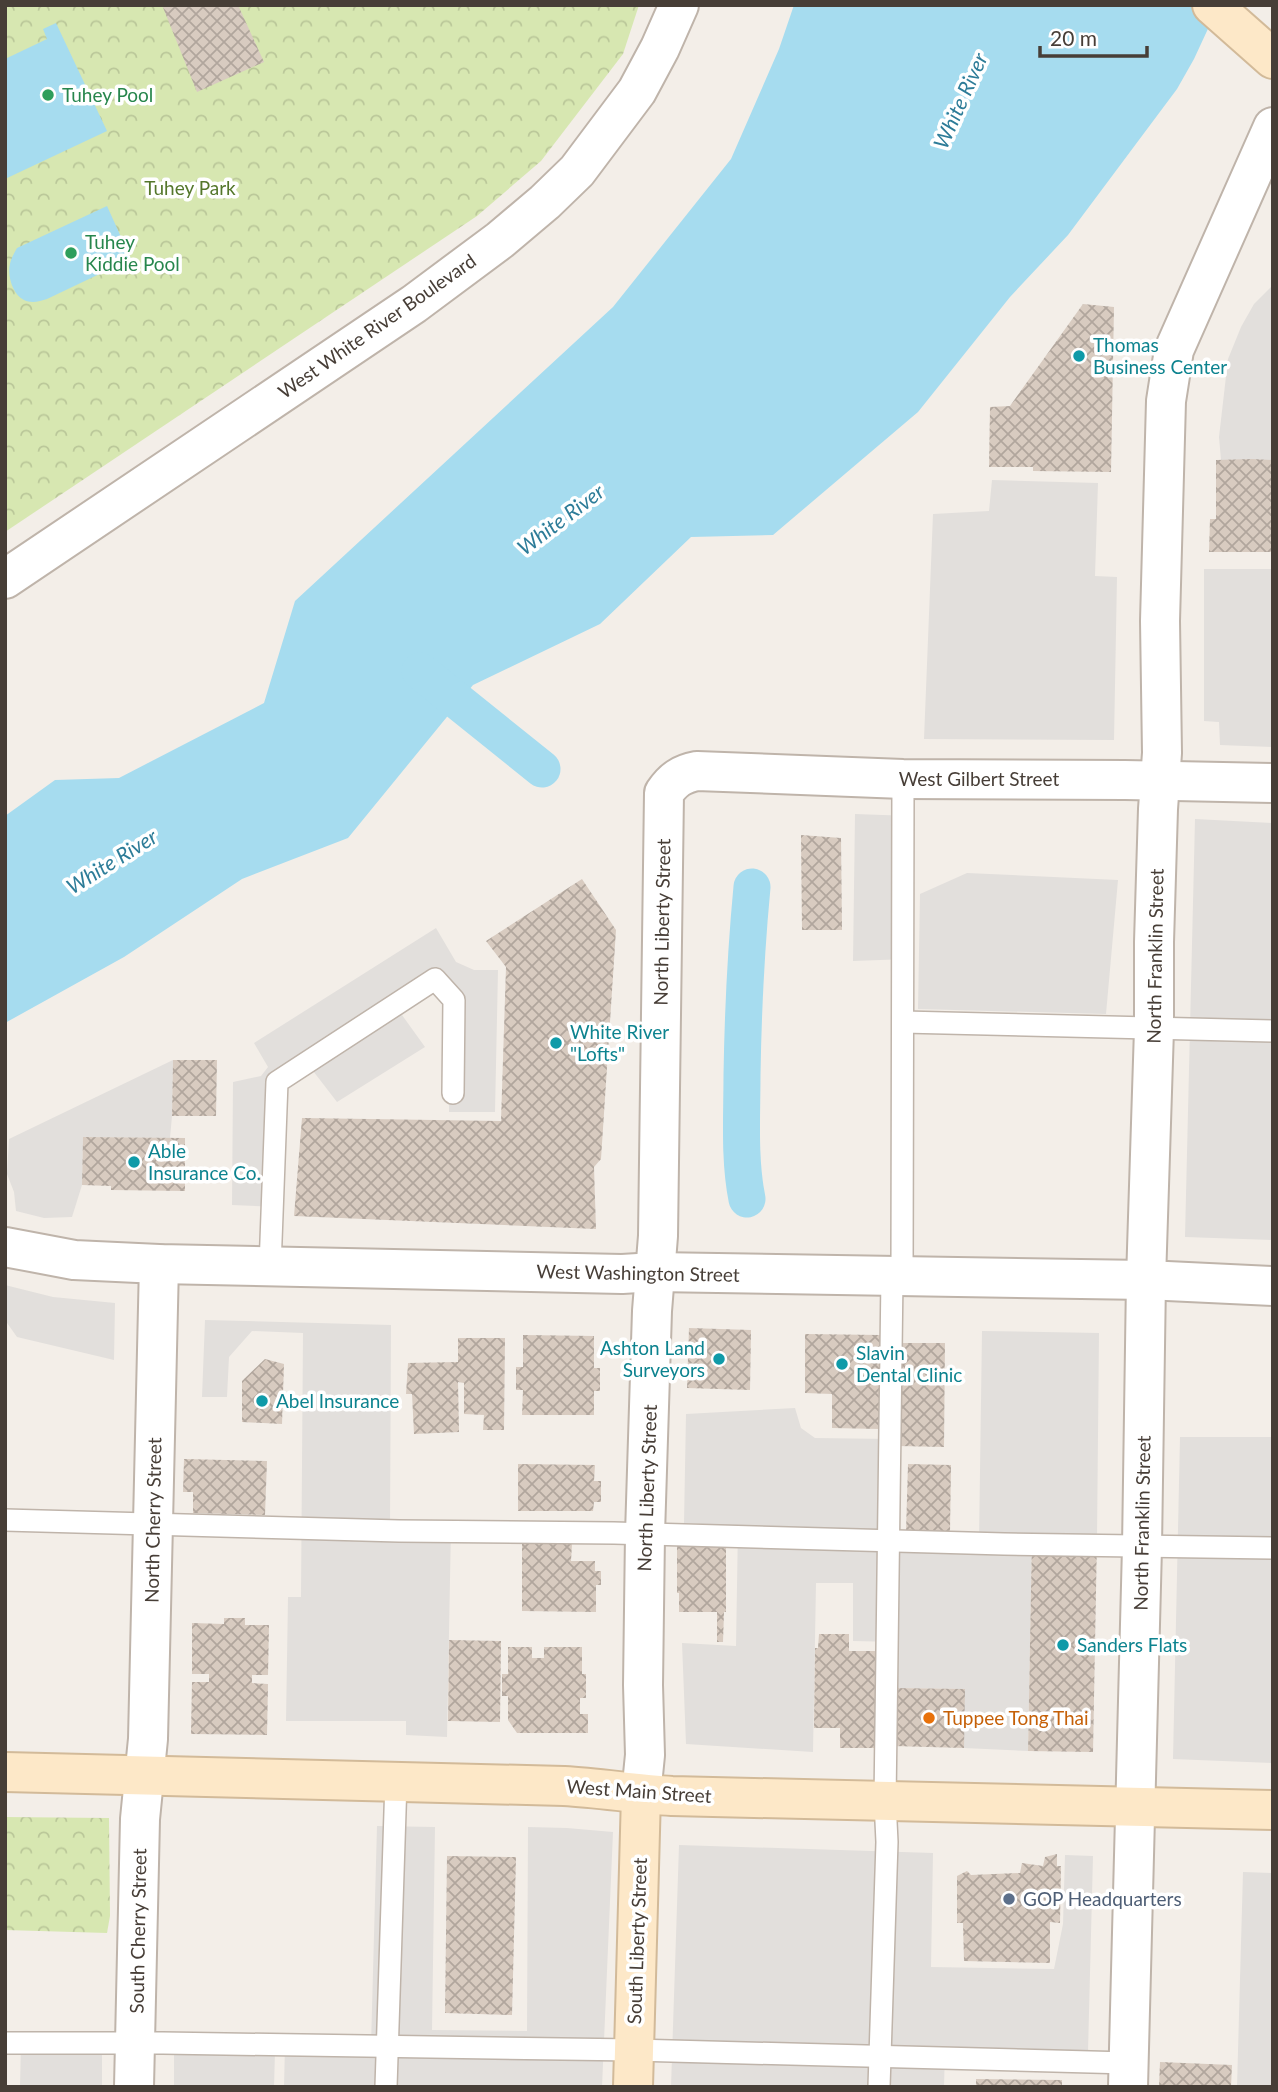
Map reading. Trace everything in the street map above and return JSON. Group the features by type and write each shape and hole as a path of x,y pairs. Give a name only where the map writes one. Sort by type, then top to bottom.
{"main road":[{"path":"1223,15 1273,59"},
{"name":"West Main Street","path":"5,1772 564,1786 613,1789 641,1795 1273,1810"},
{"name":"South Liberty Street","path":"633,2068 641,1795"}],"street":[{"name":"West White River Boulevard","path":"5,579 414,304 500,240 577,171 637,91 679,5"},
{"name":"North Franklin Street","path":"1128,2075 1154,942 1162,754 1160,621 1166,408 1174,350 1273,127"},
{"name":"West Gilbert Street","path":"686,773 697,771 903,779 1273,783"},
{"name":"North Liberty Street","path":"641,1795 645,1755 645,1534 658,1236 664,793 672,780 686,773"},
{"name":"West Washington Street","path":"5,1247 74,1260 159,1264 622,1274 655,1272 1146,1280 1273,1286"},
{"name":"North Cherry Street","path":"145,1775 159,1264"},
{"name":"South Cherry Street","path":"134,2087 140,1819 145,1775"}],"lane":[{"path":"878,2087 887,1842 885,1801 889,1541 903,1022 903,779"},
{"path":"271,1267 277,1082 435,979 454,1000 453,1093"},
{"path":"903,1022 1273,1031"},
{"path":"5,1520 399,1531 1273,1548"},
{"path":"386,2087 396,1781"},
{"path":"5,2043 387,2046 633,2068 879,2057 1128,2075"}],"green space":[{"name":"Tuhey Park","path":"5,5 639,5 623,54 541,161 477,216 5,532"},
{"path":"5,1817 109,1818 110,1916 107,1933 5,1930"}],"shaded area":[{"path":"1273,285 1273,460 1221,460 1219,437 1228,359 1254,304"},
{"path":"992,480 1098,483 1095,576 1117,577 1114,740 924,739 933,514 989,511"},
{"path":"1204,569 1273,569 1273,747 1220,745 1219,722 1204,721"},
{"path":"855,814 911,816 908,959 853,961"},
{"path":"1195,819 1273,823 1273,1240 1185,1237"},
{"path":"967,873 1118,880 1106,1014 918,1009 920,894"},
{"path":"436,928 456,962 474,970 498,970 495,1112 449,1112 451,994 435,993 402,1015 425,1047 337,1102 310,1067 287,1081 280,1207 232,1205 233,1082 261,1076 268,1067 254,1043"},
{"path":"173,1060 170,1138 83,1137 82,1185 72,1217 44,1218 16,1211 14,1192 7,1174 9,1139"},
{"path":"5,1285 53,1297 115,1303 114,1360 17,1337 5,1320"},
{"path":"205,1320 391,1325 390,1526 451,1527 447,1737 406,1735 406,1721 286,1721 288,1597 301,1597 303,1333 252,1331 229,1357 227,1397 202,1397"},
{"path":"982,1331 1099,1333 1097,1538 1032,1538 1028,1751 964,1748 964,1689 894,1688 897,1642 853,1641 853,1583 816,1583 813,1752 686,1744 682,1643 736,1646 738,1526 684,1523 686,1414 795,1408 801,1428 815,1438 890,1439 889,1541 979,1542"},
{"path":"1180,1437 1273,1437 1273,1763 1173,1759"},
{"path":"377,1826 435,1827 432,2030 527,2031 528,1827 613,1832 602,2087 284,2087 285,2045 371,2045"},
{"path":"679,1845 933,1853 931,1967 1054,1969 1063,1924 1065,1855 1093,1856 1088,2052 945,2049 944,2087 671,2087"},
{"path":"1243,1872 1273,1873 1273,2087 1237,2087"},
{"path":"102,2042 102,2087 20,2087 21,2043"},
{"path":"174,2050 275,2052 274,2087 174,2087"}],"water":[{"name":"White River","path":"794,5 1219,5 1177,89 1068,235 1010,297 918,412 773,535 691,537 600,624 473,685 348,838 242,879 124,957 5,1023 5,816 55,780 119,778 264,703 295,601 613,307 731,159 779,49"},
{"name":"Tuhey Pool","path":"56,23 107,131 5,179 5,59 47,39 43,29"},
{"name":"Tuhey Kiddie Pool","path":"107,206 131,259 47,299 30,302 20,298 14,290 9,274 10,262 17,248"}],"building":[{"path":"162,5 238,5 264,62 197,92"},
{"name":"Thomas Business Center","path":"1083,304 1114,307 1111,472 1033,471 1033,467 989,467 990,407 1010,406"},
{"path":"1216,460 1273,460 1273,552 1209,552 1210,519 1216,519"},
{"path":"801,835 841,838 842,930 802,930"},
{"name":"White River \"Lofts\"","path":"582,879 616,930 601,1159 594,1167 596,1229 294,1216 302,1118 501,1121 506,967 486,941"},
{"path":"173,1060 217,1060 216,1116 172,1116"},
{"name":"Able Insurance Co.","path":"83,1137 185,1138 185,1191 111,1190 111,1186 82,1185"},
{"name":"Ashton Land Surveyors","path":"689,1328 751,1330 750,1390 687,1388"},
{"name":"Slavin Dental Clinic","path":"805,1334 880,1335 880,1429 832,1428 832,1394 805,1393"},
{"path":"523,1335 594,1336 594,1368 600,1368 600,1391 594,1391 594,1415 522,1415 523,1390 516,1390 516,1367 523,1367"},
{"path":"458,1338 505,1338 504,1430 483,1430 484,1415 464,1414 464,1383 458,1382 459,1432 414,1434 412,1394 406,1394 408,1363 458,1362"},
{"path":"898,1343 945,1343 944,1447 898,1446"},
{"name":"Abel Insurance","path":"265,1359 284,1364 282,1424 242,1422 242,1381"},
{"path":"184,1459 267,1461 265,1515 193,1513 193,1492 183,1492"},
{"path":"518,1464 595,1465 594,1481 601,1481 601,1502 594,1502 593,1511 518,1511"},
{"path":"908,1464 951,1465 950,1532 906,1532"},
{"name":"Sanders Flats","path":"1032,1537 1097,1538 1093,1752 1028,1751"},
{"path":"677,1542 726,1542 723,1642 717,1642 717,1612 679,1612"},
{"path":"522,1544 572,1544 571,1561 595,1561 595,1571 601,1571 601,1585 596,1585 596,1612 522,1611"},
{"path":"224,1618 245,1618 245,1625 269,1625 268,1675 252,1675 252,1683 268,1684 267,1735 191,1734 192,1682 209,1682 209,1674 192,1674 192,1623 224,1624"},
{"path":"819,1634 849,1634 849,1651 875,1651 875,1748 840,1748 840,1728 814,1728 815,1648 818,1648"},
{"path":"449,1640 501,1641 500,1722 448,1721"},
{"path":"508,1647 532,1647 532,1658 544,1658 544,1647 582,1647 582,1674 586,1674 586,1698 580,1698 580,1714 588,1714 588,1733 517,1733 508,1720 508,1696 502,1696 502,1674 508,1674"},
{"name":"Tuppee Tong Thai","path":"894,1688 965,1689 964,1748 893,1746"},
{"name":"GOP Headquarters","path":"1057,1854 1057,1866 1061,1866 1060,1923 1050,1922 1050,1963 964,1961 963,1923 957,1923 957,1876 967,1871 971,1875 1020,1873 1022,1863 1043,1866 1045,1857"},
{"path":"447,1856 516,1857 512,2015 445,2013"},
{"path":"1160,2062 1232,2065 1231,2087 1159,2087"},
{"path":"976,2079 1062,2080 1062,2087 976,2087"}],"waterway":[{"path":"420,671 542,769"},
{"path":"747,1199 742,1153 742,1075 752,887"}],"place":[{"name":"Tuhey Pool","path":"48,95"},
{"name":"Tuhey Kiddie Pool","path":"71,253"},
{"name":"Thomas Business Center","path":"1079,356"},
{"name":"White River \"Lofts\"","path":"556,1043"},
{"name":"Able Insurance Co.","path":"134,1162"},
{"name":"Ashton Land Surveyors","path":"719,1359"},
{"name":"Slavin Dental Clinic","path":"842,1364"},
{"name":"Abel Insurance","path":"262,1401"},
{"name":"Sanders Flats","path":"1063,1645"},
{"name":"Tuppee Tong Thai","path":"929,1718"},
{"name":"GOP Headquarters","path":"1009,1899"}]}
